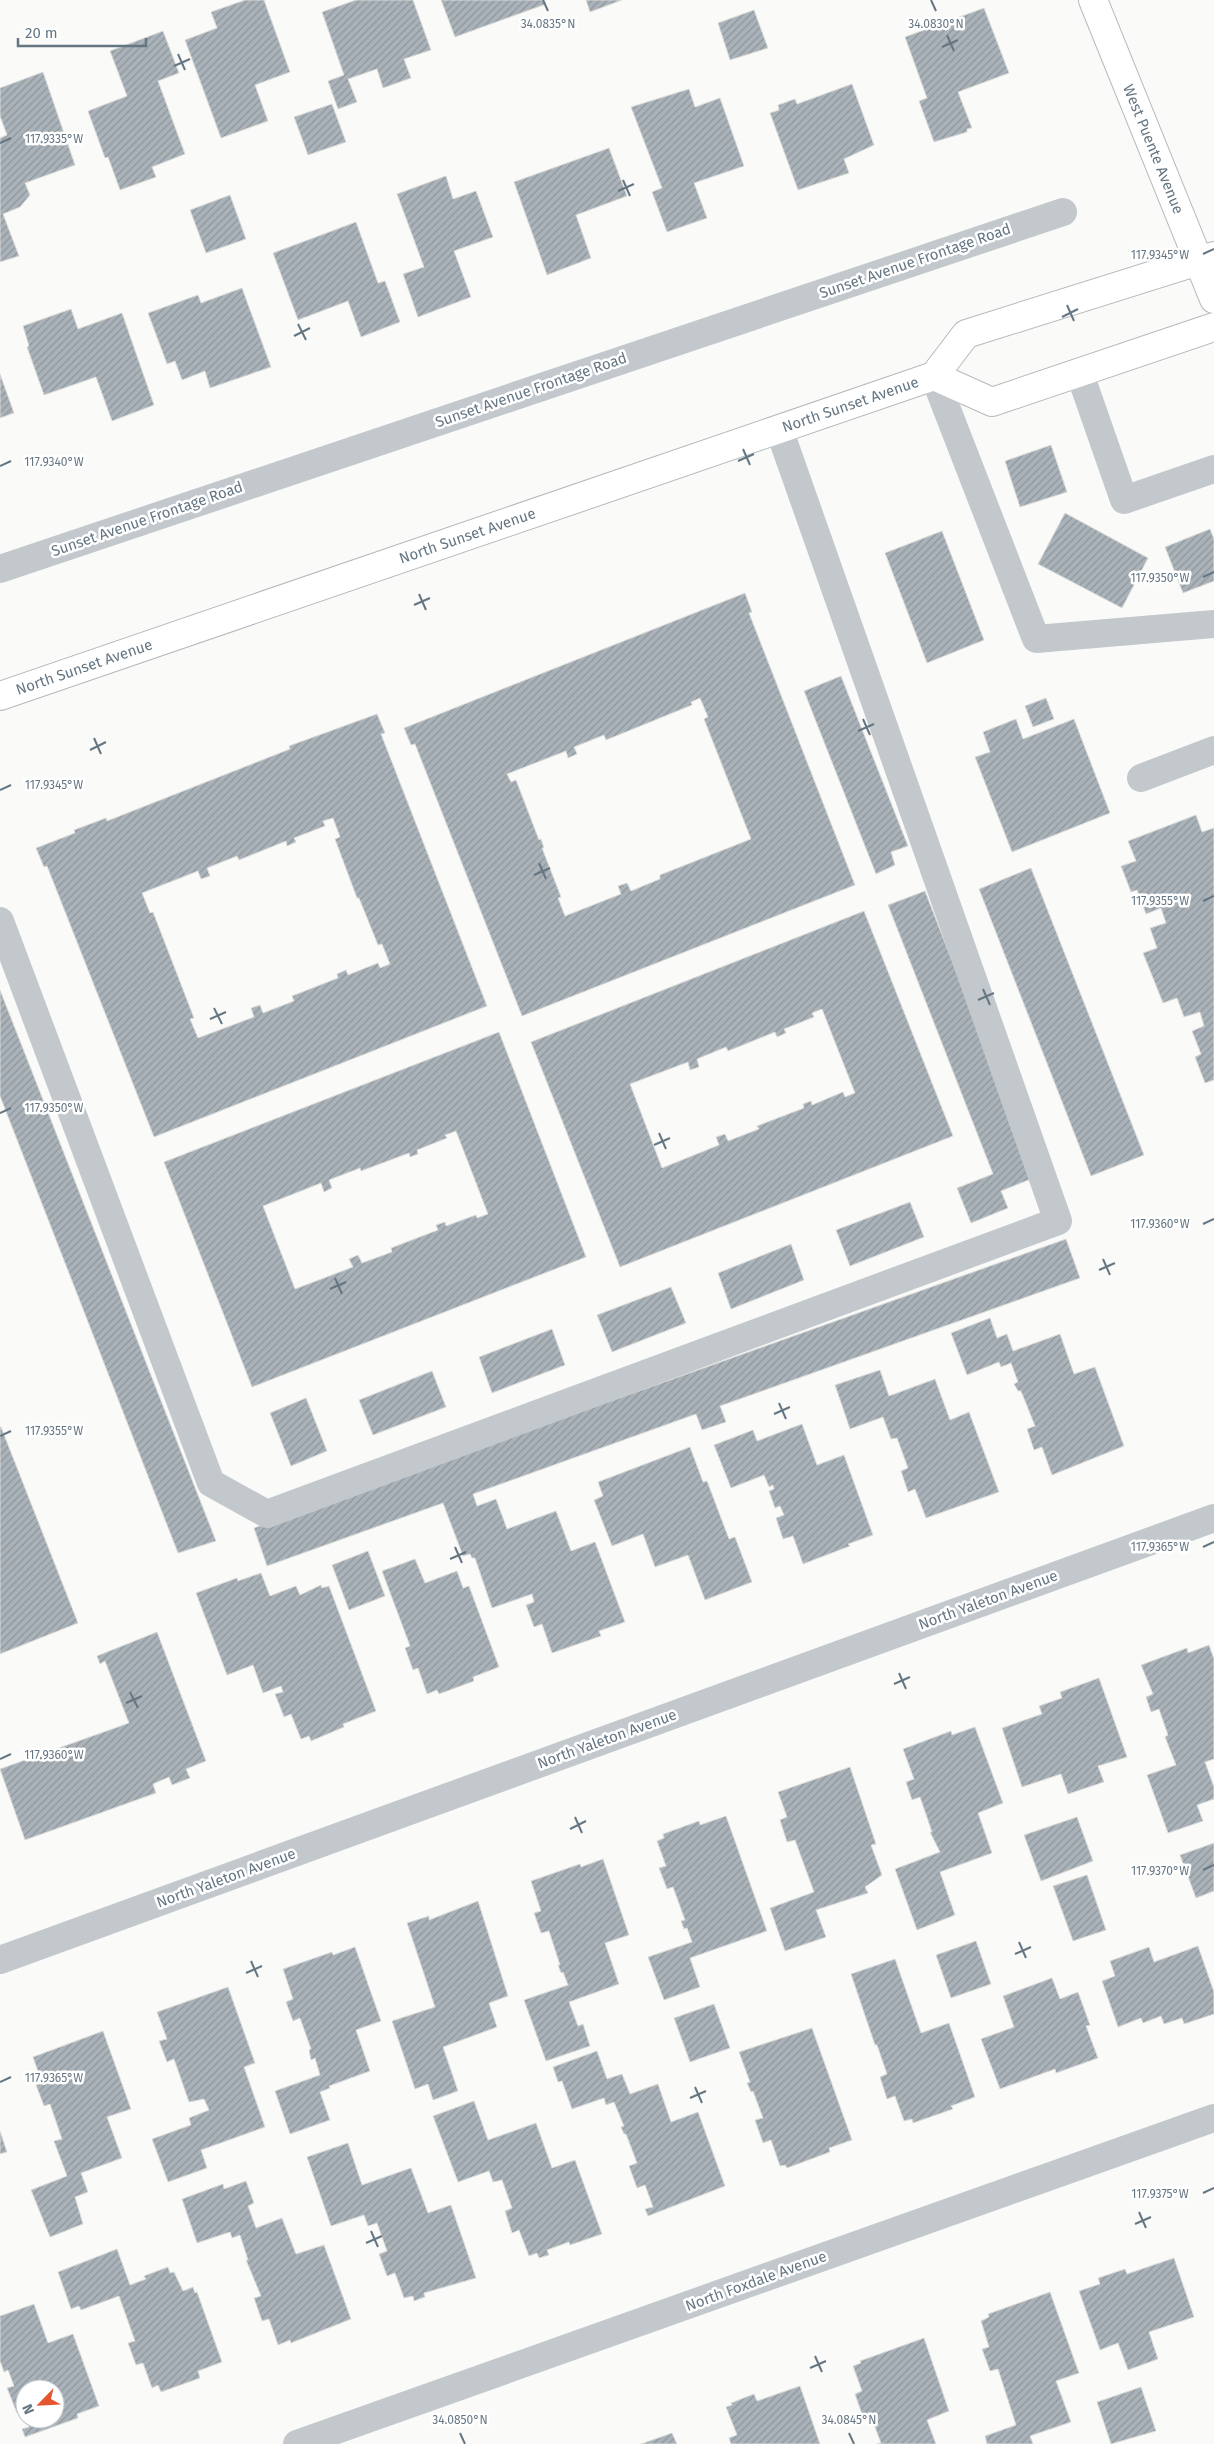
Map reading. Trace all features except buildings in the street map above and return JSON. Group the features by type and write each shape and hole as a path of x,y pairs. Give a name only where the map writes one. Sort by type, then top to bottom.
{"main road":[{"name":"West Puente Avenue","path":"1093,0 1206,259 1214,299"},
{"name":"North Sunset Avenue","path":"0,696 934,376 966,334 1206,259"},
{"name":"North Sunset Avenue","path":"934,376 992,402 1080,374 1214,327"}],"street":[{"name":"Sunset Avenue Frontage Road","path":"0,569 1063,212"},
{"path":"1080,374 1124,500 1214,469"},
{"path":"934,376 1036,639 1214,624"},
{"path":"0,922 212,1483 266,1514 1058,1221 779,429"},
{"path":"1140,778 1214,750"},
{"name":"North Yaleton Avenue","path":"0,1960 1214,1518"},
{"name":"North Foxdale Avenue","path":"297,2444 1214,2118"}]}
